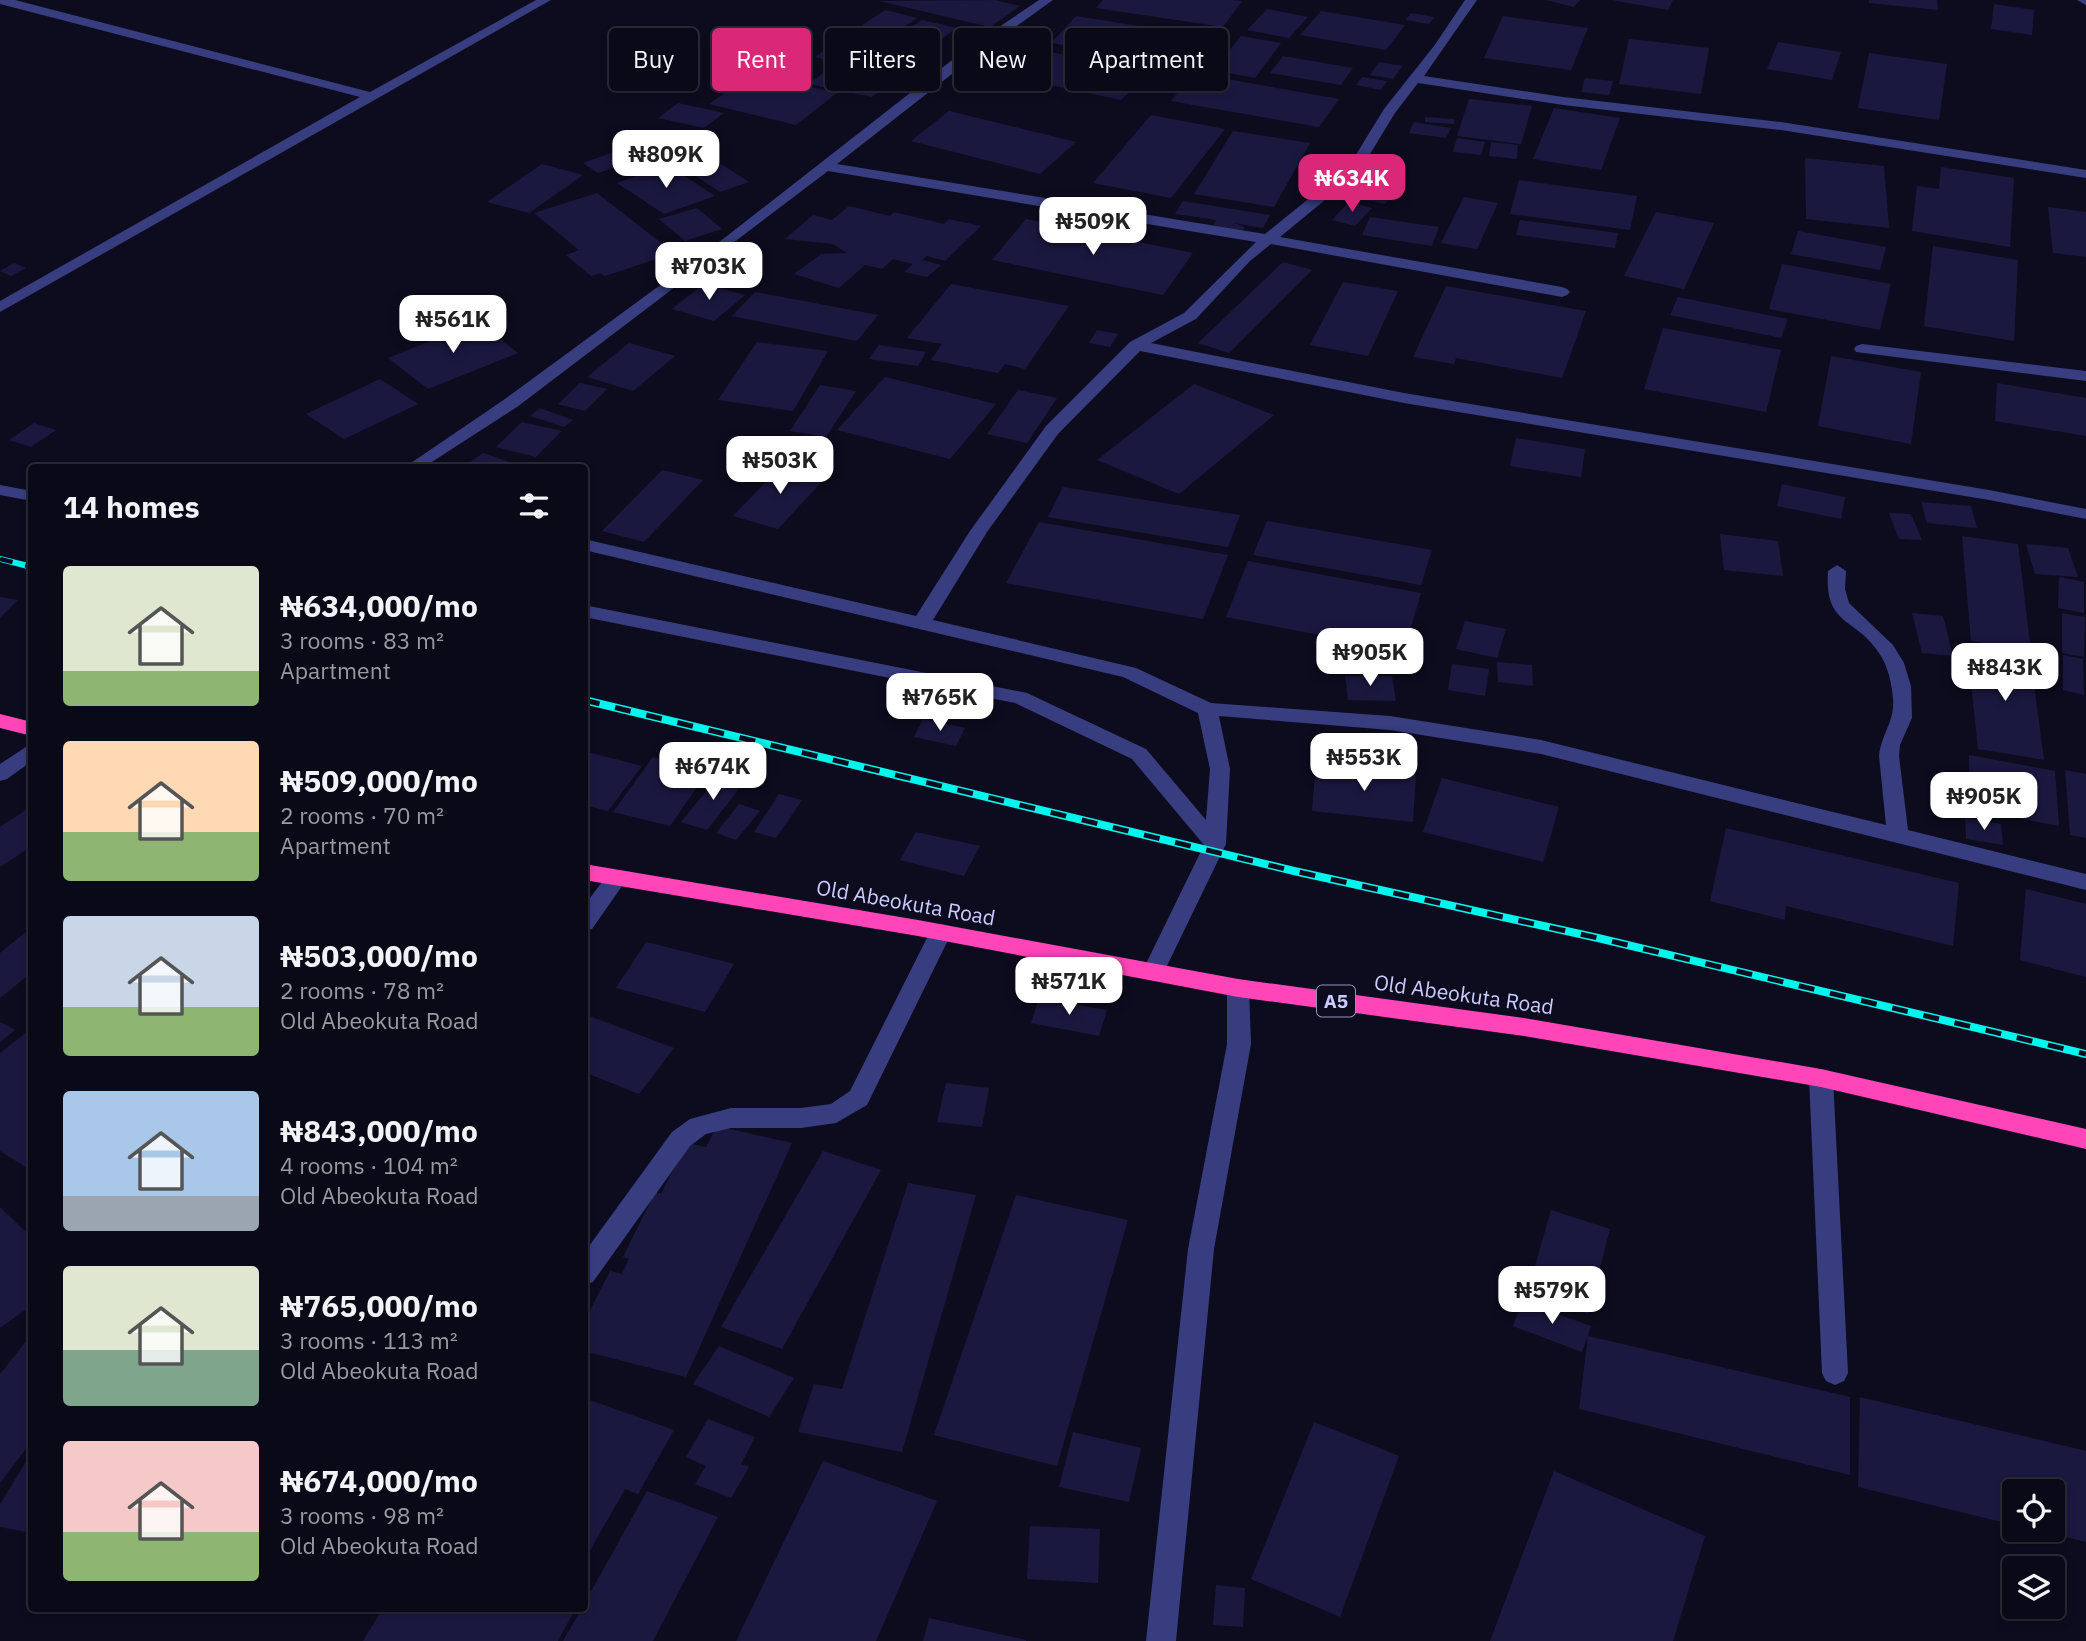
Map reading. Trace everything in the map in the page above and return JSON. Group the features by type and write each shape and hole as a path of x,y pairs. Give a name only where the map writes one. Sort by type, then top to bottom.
{"highway":[{"path":"0,721 28,728"},
{"name":"Old Abeokuta Road","path":"588,873 942,932 1238,988 1524,1027 1821,1078 2086,1139"}],"street":[{"path":"0,0 374,97"},
{"path":"0,307 162,213 545,0"},
{"path":"415,464 511,403 970,53 1048,0"},
{"path":"920,625 979,531 1052,430 1136,345 1190,316 1245,258 1354,169 1389,112 1471,0"},
{"path":"1415,79 1563,101 1782,126 2086,174"},
{"path":"825,166 1562,292"},
{"path":"1136,345 1404,398 1989,495 2086,514"},
{"path":"1862,349 2086,376"},
{"path":"0,490 28,495"},
{"path":"588,545 1129,672 1208,709 1390,723 1541,747 2086,882"},
{"path":"1837,571 1834,589 1841,609 1852,622 1873,633 1883,642 1895,667 1901,691 1903,719 1890,744 1891,789 1898,836"},
{"path":"588,612 1020,698 1139,754 1215,844"},
{"path":"1153,972 1215,844 1220,769 1208,709"},
{"path":"0,774 28,753"},
{"path":"588,918 616,879"},
{"path":"588,1268 681,1139 699,1126 731,1118 801,1118 836,1113 859,1098 942,932"},
{"path":"1161,1641 1201,1249 1239,1044 1238,988"},
{"path":"1821,1078 1835,1373"}],"building":[{"path":"995,0 1020,6 990,27 879,1"},
{"path":"1103,0 1242,1 1223,27 1096,8"},
{"path":"1546,0 1580,0 1574,7"},
{"path":"1612,0 1673,0 1668,10"},
{"path":"1869,0 1937,0 1938,10 1869,3"},
{"path":"1994,4 2034,10 2032,35 1991,29"},
{"path":"1267,9 1308,17 1289,38 1247,30"},
{"path":"885,10 917,18 903,28 858,28"},
{"path":"1321,11 1405,25 1386,50 1300,35"},
{"path":"1411,13 1434,17 1429,24 1406,20"},
{"path":"1076,16 1150,28 1065,28 1065,45 1051,43"},
{"path":"1503,16 1588,28 1571,70 1484,58"},
{"path":"922,20 957,28 940,40 940,28 910,28"},
{"path":"1241,36 1281,43 1255,78 1228,73 1228,52"},
{"path":"1629,39 1709,48 1701,94 1619,84"},
{"path":"1778,42 1841,52 1832,80 1767,69"},
{"path":"825,50 825,60 815,57"},
{"path":"1051,52 1065,55 1065,88 1051,85"},
{"path":"1869,53 1947,64 1939,120 1858,108"},
{"path":"1283,56 1353,68 1341,85 1270,73"},
{"path":"1379,62 1402,66 1393,79 1370,75"},
{"path":"823,73 825,73 825,87 811,82"},
{"path":"1362,77 1387,81 1381,90 1356,85"},
{"path":"1585,78 1613,81 1609,95 1581,92"},
{"path":"1228,79 1339,99 1319,127 1171,101 1179,91 1228,91"},
{"path":"811,87 837,93 796,125 709,104 728,91 811,91"},
{"path":"843,91 880,91 872,97"},
{"path":"1079,91 1130,91 1121,100"},
{"path":"1469,99 1532,106 1521,144 1457,136"},
{"path":"678,103 724,113 704,128 658,118"},
{"path":"1554,108 1620,118 1601,170 1533,159"},
{"path":"949,111 1076,142 1040,174 911,141"},
{"path":"1151,115 1225,129 1171,198 1093,183"},
{"path":"1425,117 1454,119 1454,124 1425,122"},
{"path":"1414,122 1451,128 1446,138 1409,133"},
{"path":"1233,131 1310,143 1274,207 1194,194"},
{"path":"663,135 678,145 598,173 583,163"},
{"path":"1457,138 1485,142 1481,155 1453,152"},
{"path":"1491,142 1518,145 1517,159 1489,156"},
{"path":"698,149 749,182 720,192 669,159"},
{"path":"1805,158 1884,166 1889,228 1806,219"},
{"path":"542,164 583,175 529,213 487,202"},
{"path":"668,165 715,196 664,214 617,183"},
{"path":"1941,167 2014,178 2010,247 1912,231 1917,186 1939,189"},
{"path":"1519,180 1637,196 1630,230 1510,214"},
{"path":"1358,189 1391,196 1385,204 1352,197"},
{"path":"597,193 674,253 605,276 600,273 591,276 566,255 579,250 534,213"},
{"path":"1464,197 1498,203 1477,249 1441,243"},
{"path":"1183,201 1270,215 1263,228 1234,223 1245,227 1242,231 1213,225 1216,220 1175,214"},
{"path":"1349,202 1372,208 1355,226 1332,220"},
{"path":"849,206 890,216 894,212 944,224 949,219 981,226 945,261 927,256 922,260 941,265 927,277 904,272 913,264 893,259 882,269 865,265 839,288 794,274 821,254 847,253 833,244 785,239 813,215 832,220"},
{"path":"2048,207 2086,212 2086,257 2053,253"},
{"path":"697,208 722,229 685,241 659,219"},
{"path":"1656,212 1714,223 1684,289 1624,276"},
{"path":"1370,217 1439,227 1432,246 1362,235"},
{"path":"1026,219 1193,253 1163,295 992,260"},
{"path":"1520,220 1618,233 1615,248 1516,235"},
{"path":"1798,231 1886,247 1880,270 1791,254"},
{"path":"1933,246 2018,260 2014,341 1924,326"},
{"path":"1283,262 1312,270 1229,353 1198,343"},
{"path":"14,263 26,268 11,276 0,271"},
{"path":"1782,264 1891,284 1880,330 1769,309"},
{"path":"1343,282 1398,291 1368,356 1310,345"},
{"path":"704,284 745,295 714,321 672,309"},
{"path":"951,284 1069,306 1025,369 1005,364 998,373 931,360 942,344 907,338"},
{"path":"1446,286 1586,311 1562,378 1456,358 1454,364 1413,357"},
{"path":"755,292 878,315 857,341 732,316"},
{"path":"452,295 475,314 444,325 422,305"},
{"path":"1678,297 1788,319 1781,338 1670,315"},
{"path":"477,322 518,353 428,389 388,358"},
{"path":"1663,328 1781,350 1766,412 1644,389"},
{"path":"1097,330 1118,334 1110,347 1089,343"},
{"path":"757,342 828,351 793,411 718,400"},
{"path":"629,343 675,356 633,391 587,377"},
{"path":"879,345 926,352 918,366 869,359"},
{"path":"1831,356 1921,372 1911,444 1818,426"},
{"path":"885,377 996,404 950,459 837,430"},
{"path":"380,379 418,404 344,439 306,414"},
{"path":"580,383 607,389 585,411 558,404"},
{"path":"1997,383 2086,398 2086,436 1995,421"},
{"path":"1194,384 1274,415 1179,494 1097,460"},
{"path":"820,385 856,391 826,437 790,431"},
{"path":"1018,390 1057,398 1027,443 987,434"},
{"path":"540,408 573,420 564,427 530,416"},
{"path":"522,422 562,431 536,457 496,447"},
{"path":"34,423 56,430 31,447 9,440"},
{"path":"1516,438 1585,449 1581,477 1510,466"},
{"path":"483,453 512,463 511,464 467,464"},
{"path":"783,464 827,476 778,529 733,516"},
{"path":"662,470 703,480 644,542 602,531"},
{"path":"1782,484 1845,497 1841,519 1777,506"},
{"path":"1063,487 1240,515 1228,547 1048,517"},
{"path":"1921,502 1971,506 1977,528 1927,523"},
{"path":"1889,513 1911,514 1922,540 1899,539"},
{"path":"1267,521 1432,550 1421,585 1253,555"},
{"path":"1039,522 1228,555 1203,619 1006,583"},
{"path":"1720,534 1778,541 1783,576 1724,570"},
{"path":"1962,536 2018,544 2031,651 1971,641"},
{"path":"2026,544 2068,548 2078,577 2035,574"},
{"path":"1248,561 1421,593 1404,651 1226,617"},
{"path":"2059,577 2084,582 2084,613 2058,608"},
{"path":"0,597 18,600 0,618"},
{"path":"1912,613 1943,616 1953,656 1922,653"},
{"path":"2062,613 2085,617 2084,657 2062,653"},
{"path":"1465,621 1506,629 1497,658 1456,649"},
{"path":"1967,646 2030,655 2044,760 1978,749"},
{"path":"2063,655 2083,659 2084,695 2063,690"},
{"path":"1497,662 1532,665 1533,686 1498,682"},
{"path":"1452,664 1489,669 1485,696 1448,690"},
{"path":"1345,676 1392,676 1396,701 1348,700"},
{"path":"923,719 965,728 956,746 914,737"},
{"path":"588,752 642,766 608,811 588,806"},
{"path":"1969,755 2055,771 2059,826 1970,809"},
{"path":"653,757 708,771 670,826 613,812"},
{"path":"1316,763 1416,774 1413,822 1312,811"},
{"path":"2065,770 2086,774 2086,838 2070,835"},
{"path":"721,773 745,781 707,830 681,822"},
{"path":"1442,778 1559,807 1543,862 1423,832"},
{"path":"779,794 802,800 776,838 754,832"},
{"path":"739,804 760,811 736,840 716,833"},
{"path":"28,809 28,849 0,867 0,827"},
{"path":"1965,818 2001,824 2003,845 1966,839"},
{"path":"1726,828 1959,883 1953,946 1786,906 1785,920 1710,901"},
{"path":"916,832 980,846 964,876 900,860"},
{"path":"2026,889 2086,904 2086,977 2020,960"},
{"path":"28,930 28,975 0,998 0,953"},
{"path":"646,942 734,964 705,1012 616,988"},
{"path":"1039,998 1107,1010 1099,1036 1031,1023"},
{"path":"588,1016 674,1048 639,1094 588,1074"},
{"path":"0,1022 15,1030 0,1042"},
{"path":"28,1031 28,1168 0,1151 0,1053"},
{"path":"946,1083 989,1088 982,1127 937,1122"},
{"path":"717,1126 792,1143 686,1377 588,1352 588,1314 610,1271 622,1274 629,1259 623,1257 655,1192 661,1194 687,1143 706,1147"},
{"path":"823,1151 881,1170 782,1349 721,1327"},
{"path":"908,1183 976,1195 902,1452 798,1432 814,1384 842,1389"},
{"path":"1016,1195 1128,1220 1057,1466 934,1435"},
{"path":"0,1207 28,1234 28,1308 0,1328"},
{"path":"1551,1210 1610,1229 1588,1314 1527,1294"},
{"path":"1522,1301 1591,1326 1582,1352 1513,1326"},
{"path":"1588,1336 1850,1397 1850,1475 1579,1409"},
{"path":"28,1339 28,1446 0,1483 0,1374"},
{"path":"719,1346 794,1378 769,1417 693,1384"},
{"path":"1860,1397 2086,1451 2086,1542 2065,1537 2065,1479 2002,1479 2002,1522 1858,1487"},
{"path":"588,1399 674,1430 638,1494 625,1489 588,1554"},
{"path":"708,1419 755,1437 741,1464 749,1467 731,1498 695,1484 706,1466 686,1457"},
{"path":"1314,1422 1399,1456 1340,1617 1251,1579"},
{"path":"1073,1432 1141,1448 1129,1502 1059,1487"},
{"path":"28,1458 28,1532 0,1527 0,1504"},
{"path":"823,1461 937,1501 876,1641 736,1641"},
{"path":"1554,1471 1705,1536 1673,1641 1490,1641"},
{"path":"647,1491 718,1517 653,1641 563,1641 580,1612 588,1612 588,1597"},
{"path":"1030,1526 1100,1529 1098,1583 1027,1579"},
{"path":"1216,1585 1245,1588 1243,1627 1213,1625"},
{"path":"381,1612 573,1613 558,1641 363,1641"},
{"path":"929,1618 1026,1640 1026,1641 923,1641"}],"railway":[{"path":"0,559 28,566"},
{"path":"588,701 1294,871 1598,938 2086,1054"}]}
